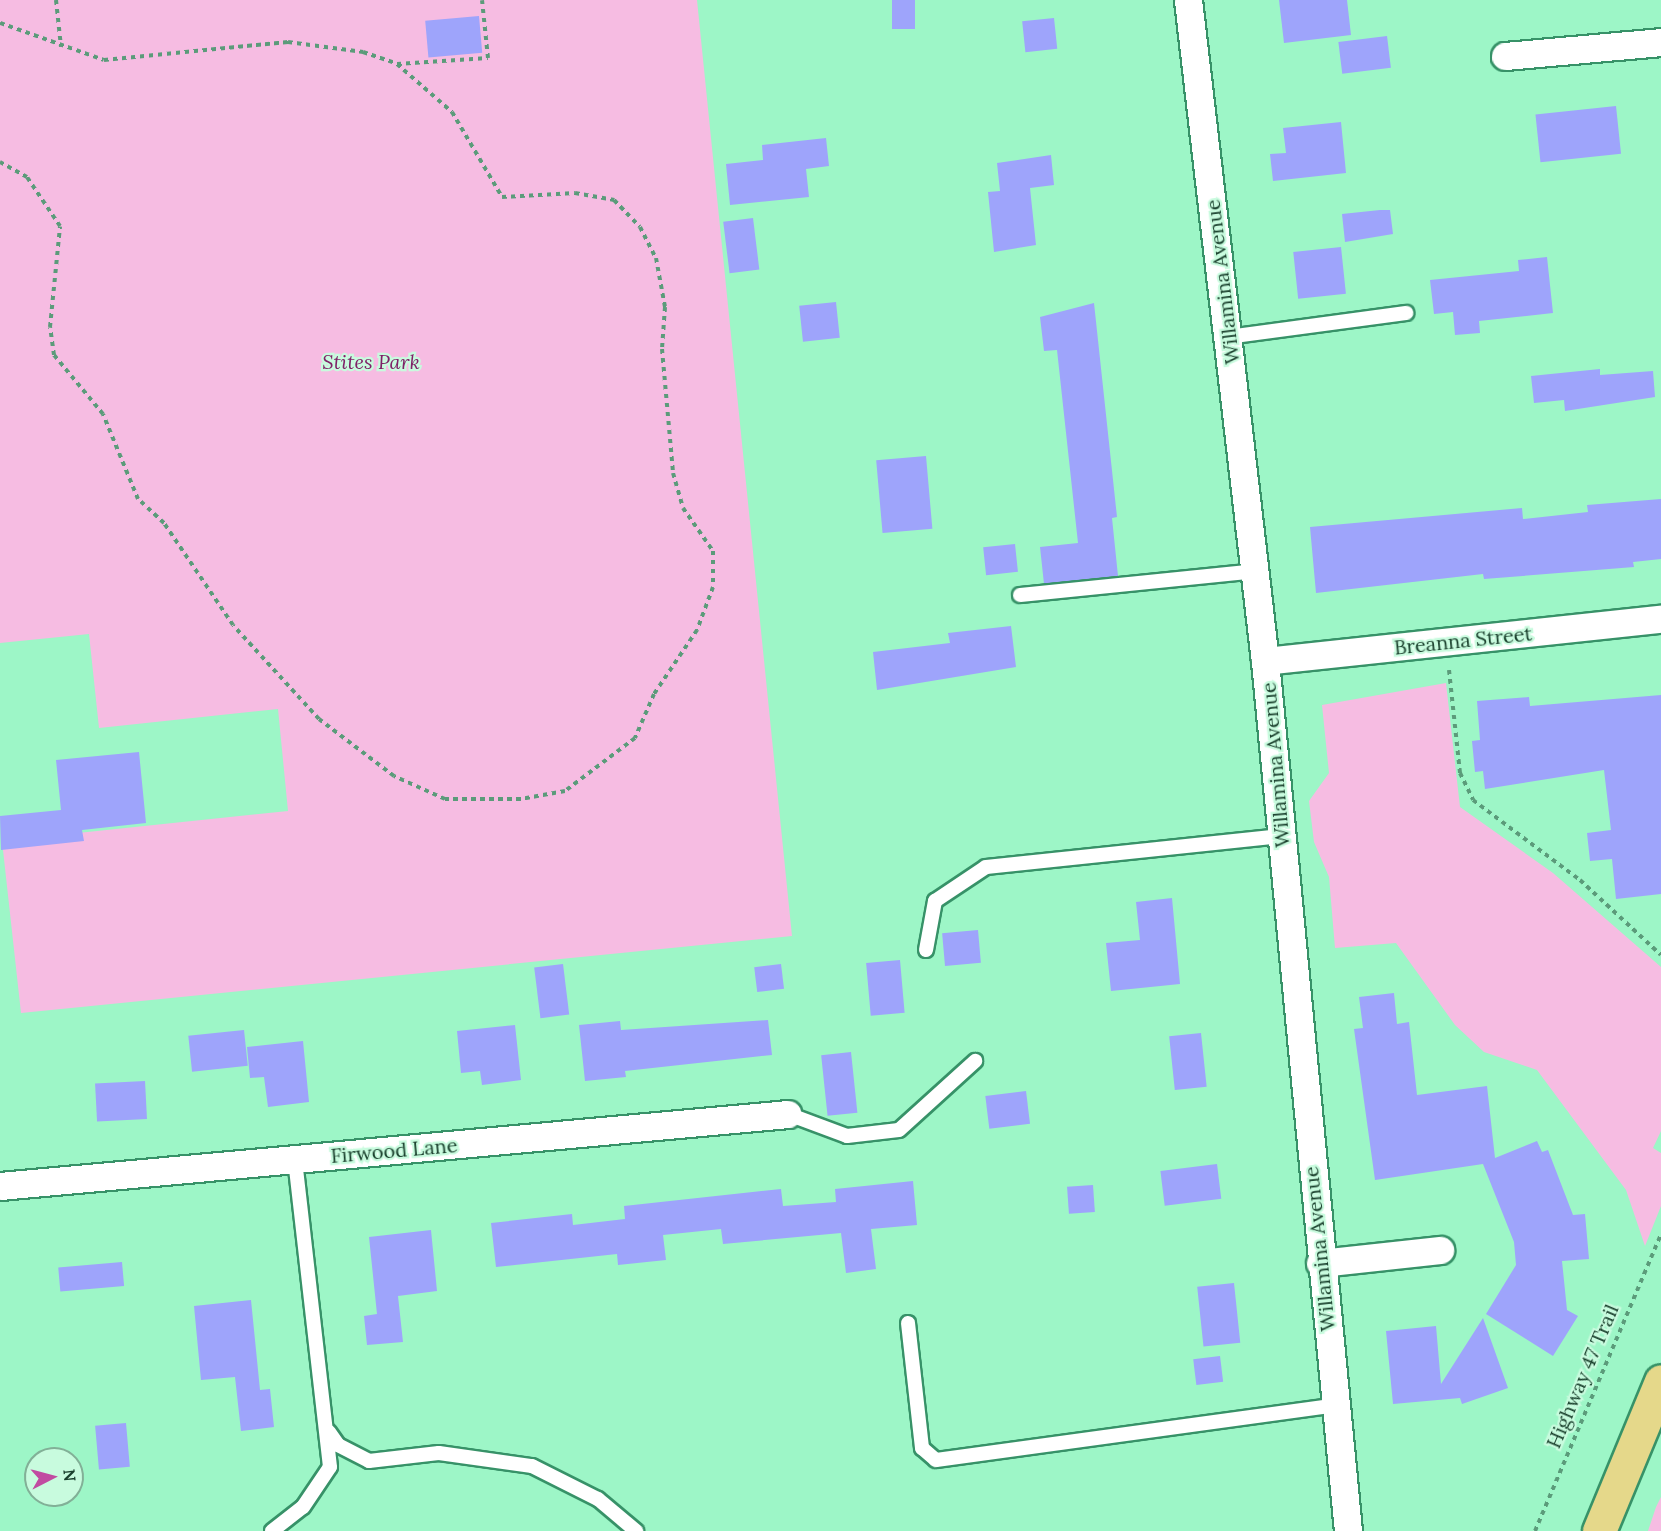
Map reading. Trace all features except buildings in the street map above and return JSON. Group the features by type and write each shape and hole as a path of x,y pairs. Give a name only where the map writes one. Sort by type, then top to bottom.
{"main road":[{"path":"1599,1531 1661,1381"}],"street":[{"name":"Willamina Avenue","path":"1188,0 1266,661 1320,1263 1348,1531"},
{"path":"1505,56 1661,42"},
{"name":"Breanna Street","path":"1266,661 1661,619"},
{"name":"Firwood Lane","path":"0,1186 788,1114"},
{"path":"1320,1263 1440,1250"}],"lane":[{"path":"1228,337 1406,313"},
{"path":"1020,595 1256,571"},
{"path":"926,950 935,901 986,867 1281,836"},
{"path":"788,1114 847,1136 899,1130 975,1061"},
{"path":"272,1531 321,1485 330,1467 328,1431 296,1159"},
{"path":"908,1323 922,1448 936,1460 1335,1405"},
{"path":"328,1431 338,1444 369,1461 439,1453 532,1466 598,1499 636,1531"}],"path":[{"path":"56,0 61,47"},
{"path":"397,64 488,58 482,0"},
{"path":"0,23 61,47 105,60 304,43 363,52 397,64 452,112 502,197 575,193 614,200 640,227 656,258 664,307 662,349 673,473 683,508 713,551 713,587 698,630 654,694 635,738 566,791 445,799 419,789 319,719 261,659 164,524 138,499 104,414 54,355 50,327 61,237 46,198 27,177 0,162"},
{"path":"1446,642 1460,773 1473,800 1580,880 1661,955"},
{"name":"Highway 47 Trail","path":"1535,1531 1661,1234"}],"green space":[{"name":"Stites Park","path":"0,0 697,0 792,936 21,1013 2,841 288,811 278,709 99,728 89,634 0,643"},
{"path":"1446,683 1460,807 1553,873 1661,967 1661,1131 1653,1148 1661,1153 1661,1206 1645,1246 1626,1190 1537,1070 1484,1052 1455,1025 1396,943 1335,948 1329,877 1314,842 1309,801 1329,773 1322,705"},
{"path":"1661,1497 1661,1531 1648,1531 1656,1507"}]}
